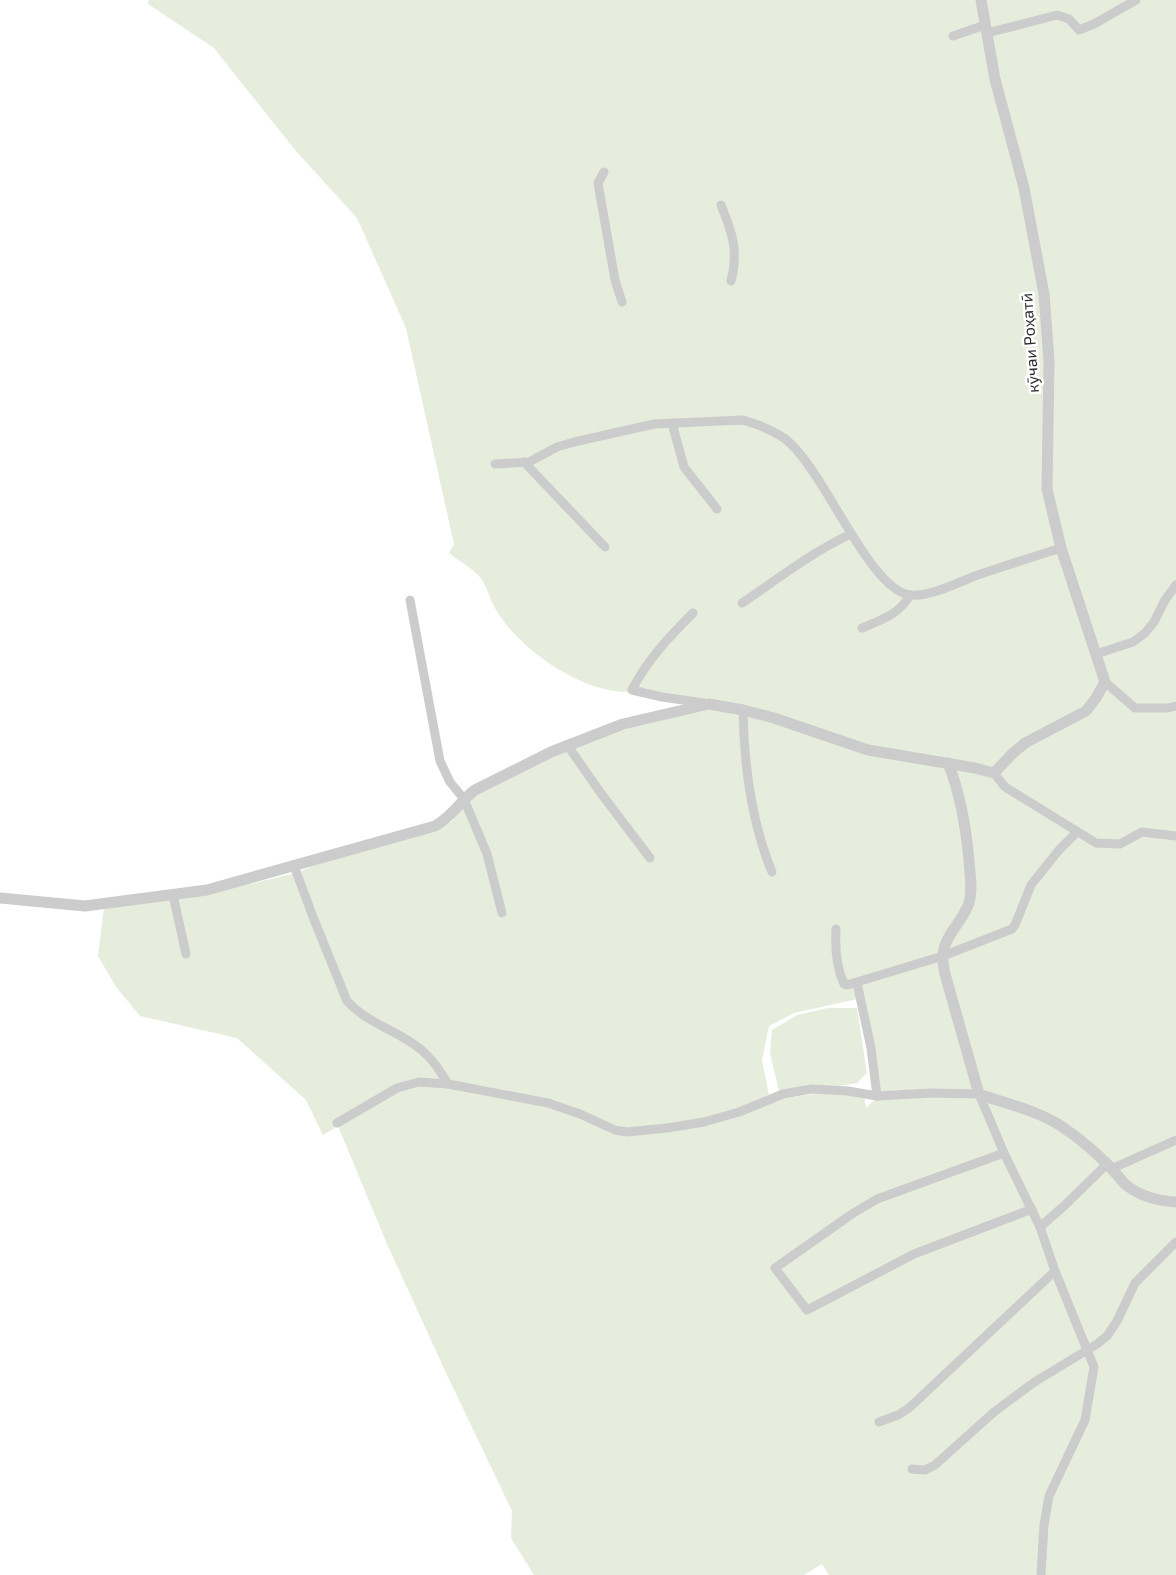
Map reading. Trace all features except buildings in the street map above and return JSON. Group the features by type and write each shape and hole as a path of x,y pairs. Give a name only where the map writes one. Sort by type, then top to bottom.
{"street":[{"name":"кӯчаи Роҳатӣ","path":"980,0 995,79 1024,188 1044,294 1049,361 1047,489 1062,548 1105,682"},
{"path":"953,36 1057,15 1069,19 1079,30 1094,24 1136,0"},
{"path":"604,172 598,183 615,280 622,302"},
{"path":"721,205 731,232 736,254 735,268 731,281"},
{"path":"495,464 533,460 557,447 654,424 743,420 753,422 784,438 796,450 820,480 851,534 887,583 894,589 910,595 939,590 1062,548"},
{"path":"672,423 684,467 716,509"},
{"path":"524,462 605,547"},
{"path":"742,602 815,552 851,534"},
{"path":"1096,654 1133,642 1145,633 1154,622 1165,600 1176,585"},
{"path":"862,628 898,611 905,605 910,595"},
{"path":"410,600 440,761 450,782 464,799 487,854 502,912"},
{"path":"694,613 670,636 646,665 632,690 678,700 743,710 774,718 868,750 948,763 994,773 1005,787 1090,840 1106,844 1120,844 1142,832 1176,836"},
{"path":"994,773 1025,743 1086,710 1096,698 1105,682 1135,708 1168,708 1176,706"},
{"path":"0,898 85,906 207,890 435,826 452,814 464,799 475,790 568,746 623,724 709,704"},
{"path":"743,710 748,780 760,837 772,872"},
{"path":"568,746 650,858"},
{"path":"948,763 963,808 971,893 964,914 948,940 942,956 945,974 979,1094 1004,1153 1040,1227 1055,1271 1094,1366 1087,1410 1081,1431 1049,1496 1044,1525 1041,1575"},
{"path":"836,929 835,943 840,974 845,985 857,983 942,956 1012,929 1031,885 1059,850 1077,832"},
{"path":"294,866 347,1001 367,1018 418,1047 438,1068 448,1084"},
{"path":"173,895 186,954"},
{"path":"857,983 877,1096"},
{"path":"337,1123 404,1086 430,1082 548,1103 621,1131 667,1128 704,1122 739,1112 793,1092 827,1089 877,1096 930,1093 979,1094 1045,1116 1062,1126 1138,1193 1160,1200 1176,1202"},
{"path":"1040,1227 1109,1166 1176,1140"},
{"path":"1004,1153 877,1199 852,1214 775,1268 807,1310 914,1254 1032,1209"},
{"path":"912,1469 925,1470 934,1465 994,1412 1033,1383 1107,1336 1117,1321 1135,1283 1176,1242"},
{"path":"879,1422 898,1415 909,1408 1055,1271"}],"green space":[{"path":"149,0 1176,0 1176,1575 829,1575 822,1564 804,1575 534,1575 511,1538 512,1511 387,1244 338,1126 323,1135 306,1100 237,1038 140,1016 116,987 98,956 104,908 208,894 296,873 330,859 426,833 451,822 480,788 545,754 706,703 663,695 646,688 633,692 612,691 574,678 555,667 521,640 507,625 496,610 479,576 449,553 454,544 406,328 357,218 295,150 214,48 148,4","holes":["862,998 878,1096 866,1108 864,1096 845,1090 770,1100 762,1060 769,1026 794,1013"]},
{"path":"828,1008 857,1008 867,1073 857,1083 815,1090 779,1091 770,1053 772,1030 797,1015"}]}
